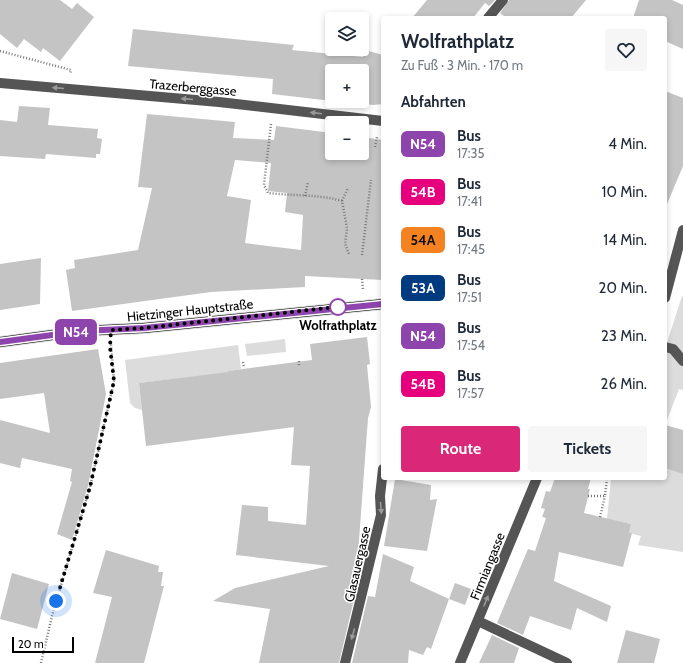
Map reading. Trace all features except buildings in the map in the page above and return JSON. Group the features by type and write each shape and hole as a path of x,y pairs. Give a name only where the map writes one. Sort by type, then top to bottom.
{"main road":[{"name":"Hietzinger Hauptstraße","path":"0,342 82,331 144,328 381,304"}],"street":[{"path":"490,16 503,0"},
{"name":"Trazerberggasse","path":"0,83 219,102 381,121"},
{"path":"667,291 683,230"},
{"path":"667,348 673,349 683,361"},
{"name":"Glasauergasse","path":"345,663 381,515 380,496 382,480"},
{"name":"Firmiangasse","path":"460,663 536,480"},
{"path":"478,621 567,663"}],"path":[{"path":"0,51 71,70 70,78"},
{"path":"272,122 264,185 268,193 326,196 342,201"},
{"path":"375,147 377,137"},
{"path":"362,255 371,180"},
{"path":"305,196 308,182"},
{"path":"348,188 342,201 347,228 345,244 349,254"},
{"path":"41,663 52,616 90,487 114,381 110,347 111,330"},
{"path":"298,361 299,367"},
{"path":"243,362 244,368"},
{"path":"600,517 607,480"},
{"path":"588,496 605,496"}],"shaded area":[{"path":"682,296 683,390 679,389 667,420 667,343"},
{"path":"285,339 286,352 247,356 245,344"},
{"path":"238,345 241,369 229,371 229,376 200,376 139,383 142,410 135,408 130,403 125,360"},
{"path":"667,469 681,473 683,469 683,552 638,545 641,536 629,533 631,524 607,519 611,480 667,480"}],"bus line":[{"name":"N54","path":"0,342 82,331 144,328 346,306 381,304"}],"place":[{"name":"Wolfrathplatz","path":"338,307"}],"route":[{"path":"56,601 90,487 114,381 110,347 111,330 144,328 346,306 338,307"}]}
